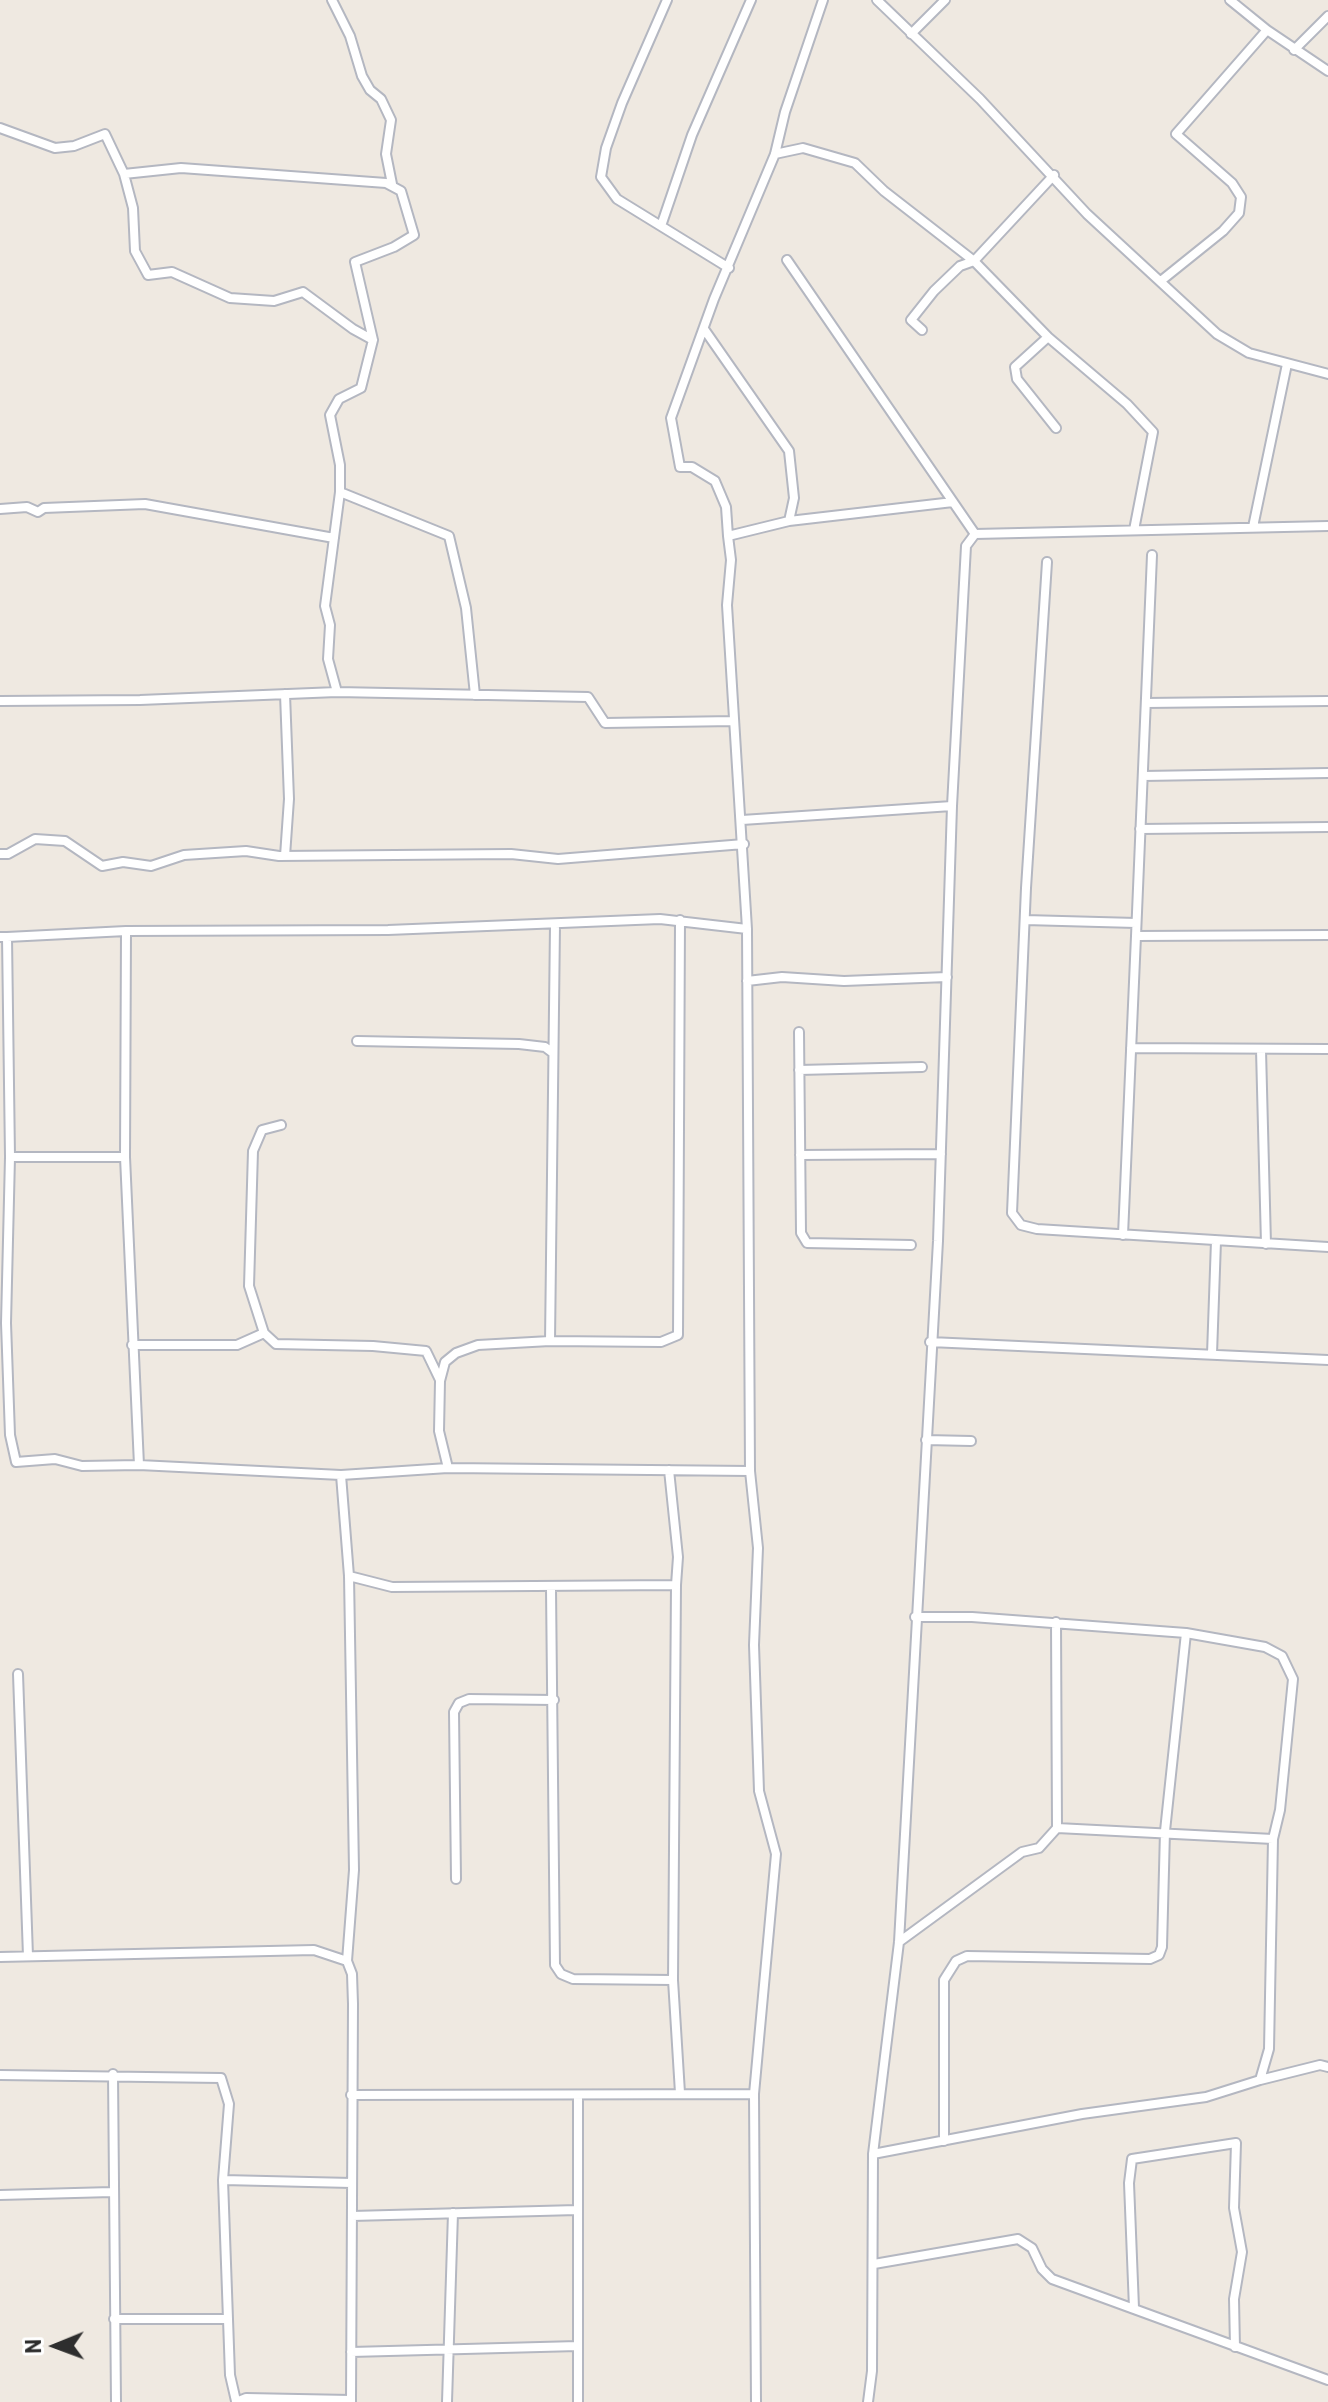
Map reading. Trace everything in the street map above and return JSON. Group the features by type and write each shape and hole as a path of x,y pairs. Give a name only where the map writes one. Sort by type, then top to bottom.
{"street":[{"path":"332,0 350,36 362,76 370,90 381,99 391,120 386,154 392,184"},
{"path":"667,0 618,115 606,148 601,177 617,199 729,268"},
{"path":"661,226 692,135 751,0"},
{"path":"756,2402 754,2094 776,1854 759,1791 754,1645 758,1548 750,1471 744,844 727,605 731,560 726,507 715,481 692,467 680,467 671,418 775,154 785,112 823,0"},
{"path":"877,0 1054,175 1087,214 1217,334 1249,353 1328,374"},
{"path":"911,34 945,0"},
{"path":"1238,2 1267,30 1328,71"},
{"path":"1294,50 1328,16"},
{"path":"1162,280 1223,231 1239,213 1241,197 1232,183 1176,134 1267,30"},
{"path":"0,128 55,148 105,134 124,174 133,208 135,251 148,275 172,272 230,298 274,301 303,292 373,340"},
{"path":"775,154 803,148 855,163 884,191 974,261 1048,337 1127,404 1153,432 1134,530"},
{"path":"124,174 181,168 392,184 401,191 414,235 394,247 355,262 373,340 361,388 339,399 330,415 340,465 340,492 325,598 330,625 328,659 337,692"},
{"path":"922,330 911,320 934,291 960,266 974,261 1054,175"},
{"path":"787,260 975,534"},
{"path":"704,329 789,451 794,498 789,521"},
{"path":"1048,337 1015,367 1017,379 1056,428"},
{"path":"1253,527 1287,364"},
{"path":"340,492 449,536 466,608 475,695"},
{"path":"728,536 789,521 953,502"},
{"path":"0,509 27,507 38,512 44,508 145,504 334,538"},
{"path":"975,534 1328,526"},
{"path":"868,2402 872,2371 873,2154 899,1942 941,1154 952,806 966,546 975,534"},
{"path":"1123,1235 1152,555"},
{"path":"1047,562 1025,920 1012,1213 1016,1221 1026,1227 1328,1247"},
{"path":"0,701 140,700 337,692 588,697 605,723 734,721"},
{"path":"285,694 289,799 285,856"},
{"path":"1146,703 1328,701"},
{"path":"1143,776 1328,773"},
{"path":"742,820 952,806"},
{"path":"1140,829 1328,827"},
{"path":"0,854 35,839 65,841 102,866 123,862 151,866 184,855 246,851 285,856 511,854 558,859 744,844"},
{"path":"747,929 680,920 555,925 126,931 3,937 10,1157 3,1325 10,1435 16,1462 55,1459 82,1466 139,1465 341,1475 448,1468 750,1471"},
{"path":"448,1468 439,1431 440,1381 445,1362 478,1345 550,1341 661,1342 678,1335 680,920"},
{"path":"1025,920 1136,923"},
{"path":"550,1341 555,925"},
{"path":"126,931 125,1157 139,1465"},
{"path":"1136,936 1328,935"},
{"path":"747,981 782,977 844,981 947,977"},
{"path":"799,1032 801,1233 807,1243 911,1245"},
{"path":"357,1041 519,1044 545,1047 553,1053"},
{"path":"1131,1048 1328,1049"},
{"path":"1261,1050 1266,1244"},
{"path":"799,1070 922,1067"},
{"path":"281,1125 262,1130 253,1151 249,1286 264,1333 276,1344 373,1346 426,1351 440,1381"},
{"path":"800,1155 941,1154"},
{"path":"10,1157 125,1157"},
{"path":"1212,1354 1216,1241"},
{"path":"132,1345 237,1345 264,1333"},
{"path":"930,1342 1328,1360"},
{"path":"926,1440 971,1441"},
{"path":"669,1470 678,1557 673,1980 680,2093"},
{"path":"0,2075 113,2074 221,2078 229,2104 223,2180 230,2375 236,2402 246,2398 351,2401 353,2004 352,1974 347,1961 354,1870 349,1576 341,1475"},
{"path":"349,1576 392,1587 551,1589 676,1585"},
{"path":"551,1589 555,1965 561,1974 573,1979 673,1980"},
{"path":"915,1617 1056,1622 1186,1633 1265,1647 1282,1656 1293,1679 1280,1810 1273,1839 1269,2049 1260,2080"},
{"path":"899,1942 1022,1852 1039,1848 1057,1828 1056,1622"},
{"path":"944,2141 943,2003 949,1968 967,1956 1150,1959 1159,1955 1165,1831 1186,1633"},
{"path":"18,1674 28,1956"},
{"path":"456,1879 454,1712 459,1703 469,1699 554,1700"},
{"path":"1057,1828 1165,1831 1273,1839"},
{"path":"0,1957 314,1950 347,1961"},
{"path":"873,2154 1082,2114 1206,2097 1320,2065 1328,2067"},
{"path":"113,2074 116,2402"},
{"path":"351,2095 754,2094"},
{"path":"578,2095 578,2402"},
{"path":"1134,2308 1129,2183 1132,2159 1236,2143 1234,2208 1242,2252 1234,2299 1235,2347"},
{"path":"223,2180 352,2183"},
{"path":"0,2195 112,2192"},
{"path":"352,2216 577,2210"},
{"path":"447,2402 453,2213"},
{"path":"874,2264 1018,2239 1032,2248 1042,2269 1052,2279 1328,2380"},
{"path":"114,2319 228,2319"},
{"path":"351,2352 578,2346"}]}
